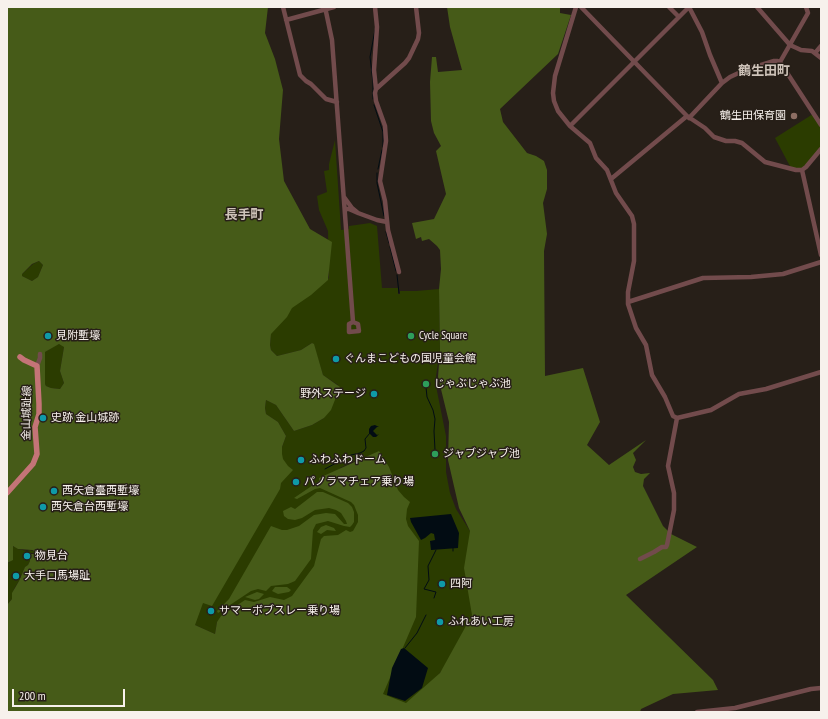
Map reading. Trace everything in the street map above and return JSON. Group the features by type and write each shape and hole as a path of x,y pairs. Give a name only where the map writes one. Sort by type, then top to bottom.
{"main road":[{"path":"20,357 37,366"},
{"name":"金山城趾線","path":"7,493 34,464 37,458 35,427 39,414 39,404 37,366"}],"street":[{"path":"283,7 300,76 311,84 326,100 337,102"},
{"path":"286,20 325,8 334,7"},
{"path":"375,7 377,27 374,70 376,101 386,132 386,145 380,181 386,207 387,222 399,272"},
{"path":"376,89 406,63 409,58 419,34 416,7"},
{"path":"576,7 558,66 552,93 555,105 570,126 590,143 596,158 607,170 616,193 631,213 634,224 634,261 628,292 628,302 636,328 646,345 652,375 665,397 673,416 677,418 711,410 739,394 766,389 821,372"},
{"path":"581,7 688,117 705,128 714,137 726,141 735,140 742,143 765,162 792,170 802,170 810,164 821,149"},
{"path":"669,7 679,17"},
{"path":"570,126 689,7 702,32 722,83"},
{"path":"756,7 790,45 801,50 810,50 821,58"},
{"path":"780,62 808,13 806,7"},
{"path":"325,8 332,40 353,322"},
{"path":"815,53 821,46"},
{"path":"611,179 688,117 730,77 774,60 780,62 821,125"},
{"path":"802,170 821,255"},
{"path":"344,196 352,208 358,213"},
{"path":"345,209 387,222"},
{"path":"628,302 703,278 751,277 783,274 821,262"},
{"path":"37,366 40,354"},
{"path":"640,559 662,547 666,547 667,545 674,510 674,493 668,466 677,418"},
{"path":"697,712 735,708 821,688"}],"green space":[{"path":"7,7 268,7 265,33 275,59 283,90 279,139 284,181 310,229 332,242 328,280 311,295 292,308 287,317 271,334 270,345 271,350 277,356 301,350 312,343 314,344 323,375 340,387 331,410 324,418 312,425 294,431 276,405 266,400 266,414 278,422 286,436 282,447 283,459 293,470 281,483 280,489 212,606 203,603 195,625 215,634 217,622 221,616 245,600 254,602 270,597 284,600 292,596 314,566 321,539 324,536 338,535 346,530 350,532 353,531 358,522 358,515 354,505 351,502 320,488 315,489 297,499 294,498 319,481 319,478 379,451 389,467 398,490 410,502 407,509 406,519 408,526 419,541 416,617 383,694 406,703 440,673 472,615 464,568 470,531 459,508 448,460 449,422 438,377 440,350 440,250 429,239 422,241 421,237 416,239 412,223 434,219 446,194 436,151 441,146 434,133 431,121 430,82 432,57 436,57 438,72 462,70 450,27 447,7 560,7 560,13 571,15 558,54 500,109 503,122 527,153 544,161 547,170 547,189 543,203 547,234 544,251 545,376 583,368 600,422 587,445 609,465 646,440 633,453 636,460 633,467 635,472 641,474 650,473 644,479 643,486 663,526 671,534 697,547 626,595 713,680 718,690 673,694 641,709 640,712 7,712 7,605 12,599 12,593 25,567 30,561 30,554 42,554 32,550 18,549 13,546 13,560 7,563","holes":["39,261 43,265 38,277 32,281 22,276 22,274 32,264","59,344 64,347 60,371 64,383 60,389 51,388 45,384 45,352"]},
{"path":"813,114 821,125 821,148 805,169 792,170 775,138"},
{"path":"335,140 341,230 349,229 349,226 370,223 377,226 382,288 398,288 398,294 400,294 400,291 439,289 440,350 436,376 437,391 446,436 446,472 450,493 456,509 470,531 479,622 410,712 373,706 363,457 340,468 354,500 361,509 361,525 320,561 290,601 217,622 215,634 195,625 179,556 282,447 286,436 278,422 266,414 266,400 276,405 294,431 312,425 324,418 338,385 323,375 312,343 301,350 277,356 271,350 270,345 274,320 329,278 328,231 319,210 317,196 327,192 324,171 329,170"},
{"path":"39,261 43,265 38,277 32,281 22,276 22,274 33,264"},
{"path":"58,344 63,345 64,347 60,371 64,383 60,389 51,388 45,384 45,352"},
{"path":"317,492 323,492 348,503 354,512 354,522 352,525 350,527 344,526 328,521 316,524 313,530 311,559 295,581 288,584 271,586 266,591 258,589 251,591 218,613 217,611 229,599 271,526 282,530 287,530 299,526 314,515 326,513 335,514 344,524 347,524 341,513 329,508 315,510 302,518 295,520 288,519 284,516 283,511 291,507 295,509"},
{"path":"326,525 334,528 336,531 327,530 321,534 317,532 321,527"},
{"path":"14,546 18,549 27,551 30,550 42,554 31,553 30,561 25,567 14,589 12,599 7,605 7,563 10,562 13,552 12,548"},
{"path":"275,587 287,587 291,590 289,592 278,594 272,591"},
{"path":"257,592 264,594 259,599 255,600 245,597"}],"shaded area":[{"path":"375,425 379,427 373,431 377,435 379,434 376,437 373,437 369,433 369,429 371,426"},
{"path":"451,514 459,533 458,548 431,550 430,541 435,540 434,534 431,533 421,540 410,518"},
{"path":"404,648 428,668 422,688 405,701 387,695 392,668 401,649"}],"waterway":[{"path":"373,99 373,82 370,57 375,30"},
{"path":"374,105 383,132 383,147"},
{"path":"378,169 382,150"},
{"path":"377,173 377,183 384,216"},
{"path":"386,232 389,243"},
{"path":"390,247 396,271"},
{"path":"397,275 399,293"},
{"path":"426,387 427,397 435,419 435,450"},
{"path":"325,469 351,455 364,451 366,448 365,439 370,433"},
{"path":"434,598 436,592 424,589 429,580 428,566 436,550"},
{"path":"405,648 417,633 426,615"}],"place":[{"name":"鶴生田保育園","path":"794,116"},
{"name":"見附塹壕","path":"48,336"},
{"name":"Cycle Square","path":"411,336"},
{"name":"ぐんまこどもの国児童会館","path":"336,359"},
{"name":"じゃぶじゃぶ池","path":"426,384"},
{"name":"野外ステージ","path":"374,394"},
{"name":"史跡 金山城跡","path":"43,418"},
{"name":"ジャブジャブ池","path":"435,454"},
{"name":"ふわふわドーム","path":"301,460"},
{"name":"パノラマチェア乗り場","path":"296,482"},
{"name":"西矢倉臺西塹壕","path":"54,491"},
{"name":"西矢倉台西塹壕","path":"43,507"},
{"name":"物見台","path":"27,556"},
{"name":"大手口馬場趾","path":"16,576"},
{"name":"四阿","path":"442,584"},
{"name":"サマーボブスレー乗り場","path":"211,611"},
{"name":"ふれあい工房","path":"440,622"}],"district":[{"name":"鶴生田町","path":"764,71"},
{"name":"長手町","path":"244,215"}]}
